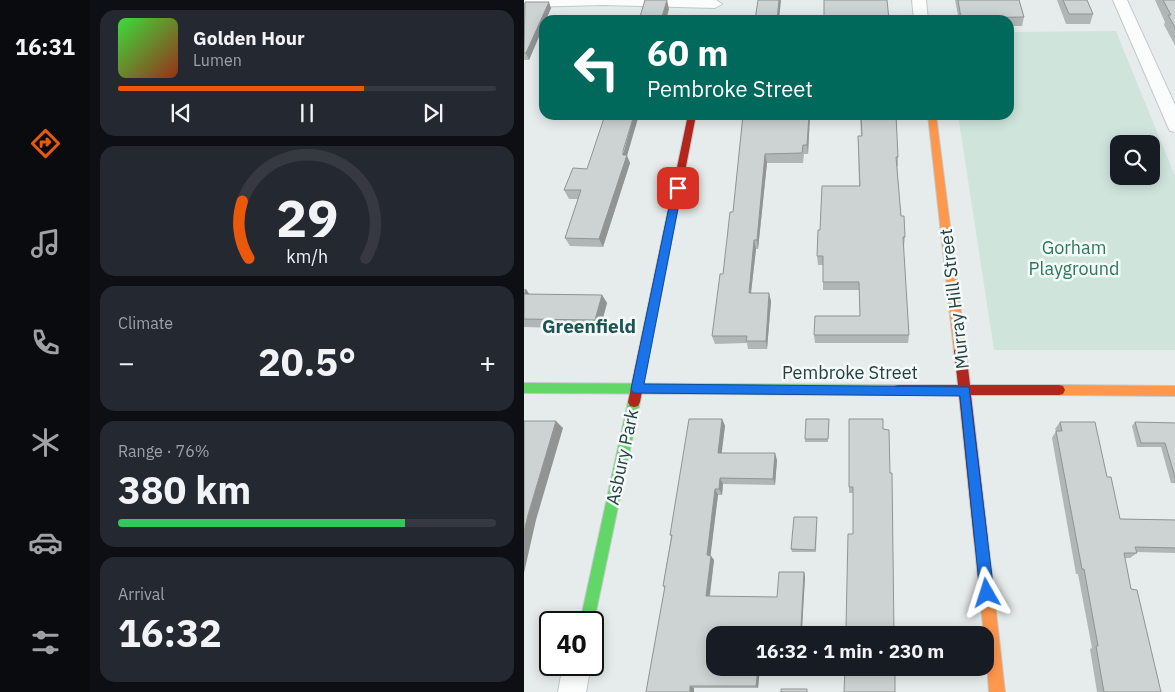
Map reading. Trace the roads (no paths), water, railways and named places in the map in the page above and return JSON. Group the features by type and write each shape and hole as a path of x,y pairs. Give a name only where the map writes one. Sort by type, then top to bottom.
{"street":[{"path":"919,0 920,15"},
{"path":"1120,0 1175,126"},
{"path":"524,3 603,1 715,2 712,15"},
{"name":"Asbury Park","path":"588,611 637,389 691,120"},
{"name":"Murray Hill Street","path":"933,120 965,390 998,692"},
{"name":"Pembroke Street","path":"524,388 1175,391"},
{"path":"572,692 575,676"}],"district":[{"name":"Greenfield","path":"589,326"}],"park label":[{"name":"Gorham Playground","path":"1074,257"}]}
